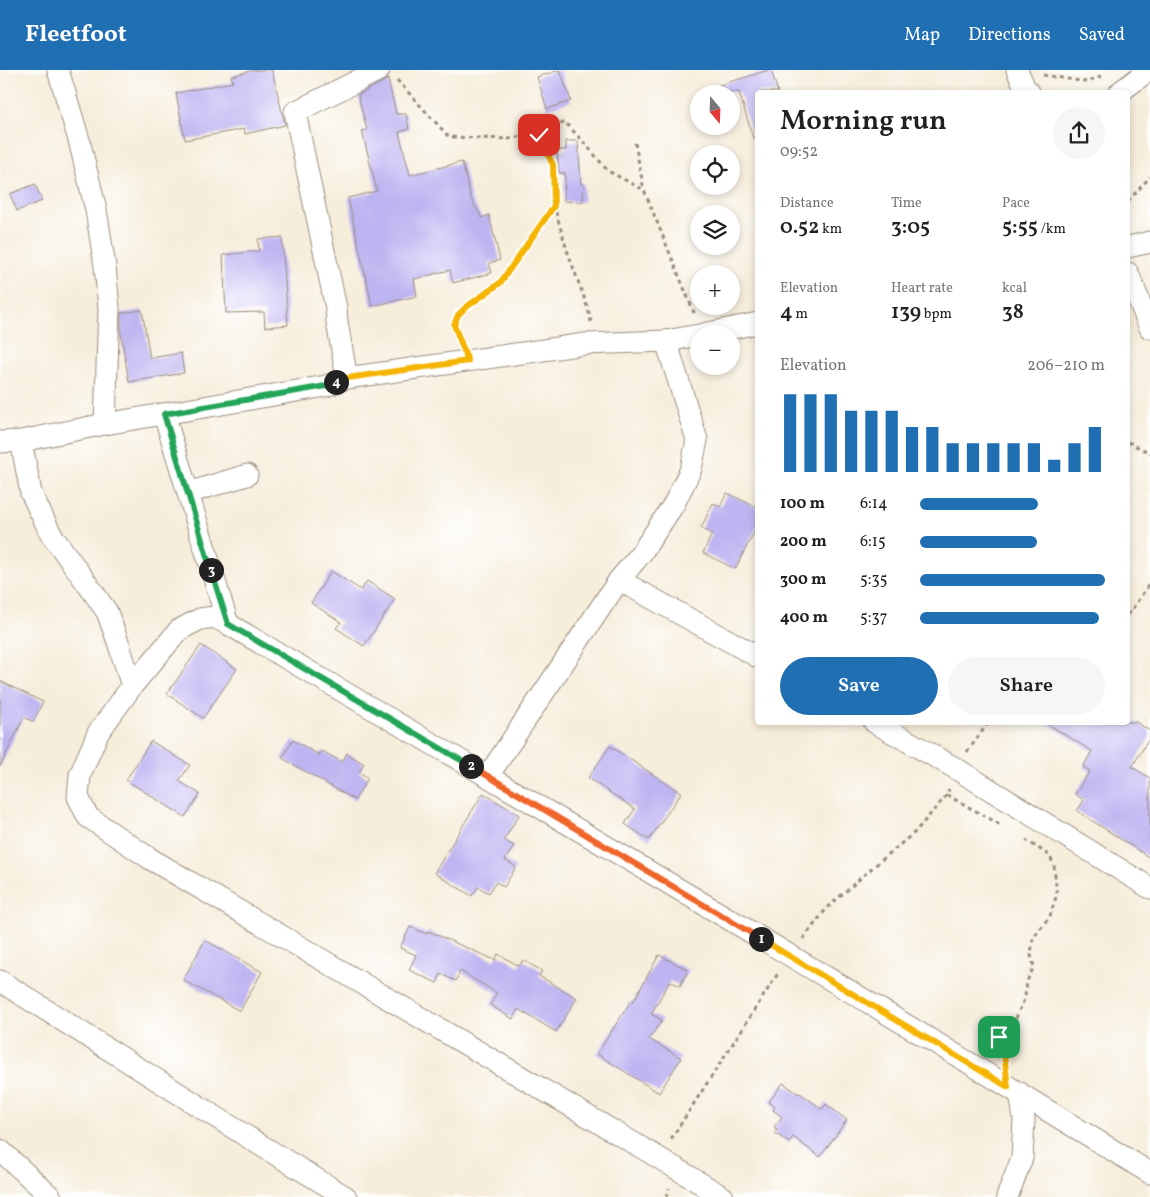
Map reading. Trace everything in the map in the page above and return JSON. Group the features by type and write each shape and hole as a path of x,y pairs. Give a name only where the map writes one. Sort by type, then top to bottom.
{"street":[{"path":"58,70 80,140 96,210 105,266 108,308 105,424"},
{"path":"1126,88 1150,70"},
{"path":"347,378 336,308 295,112 387,74"},
{"path":"1130,247 1150,242"},
{"path":"1130,278 1150,328"},
{"path":"728,325 755,322"},
{"path":"132,686 107,612 51,534 31,493 10,442 326,386 347,378 585,344 666,341 690,332"},
{"path":"488,776 619,580 640,555 674,504 691,469 697,440 666,341"},
{"path":"164,414 228,624"},
{"path":"188,493 247,475"},
{"path":"619,580 755,655"},
{"path":"723,1197 149,858 88,817 78,797 80,775 98,733 132,686 179,630 200,619 214,617 228,624 488,776 1150,1173"},
{"path":"879,725 956,768 1150,888"},
{"path":"0,981 346,1197"},
{"path":"1007,1197 1022,1158 1024,1119 1014,1090"},
{"path":"0,1150 51,1197"}],"path":[{"path":"387,74 449,136 509,139 526,135 539,135 565,122 608,171 644,190"},
{"path":"1027,78 1045,76 1086,82 1103,76 1126,88"},
{"path":"539,135 553,165 554,206 590,316 591,328 585,344"},
{"path":"635,143 644,190 698,325"},
{"path":"1130,199 1150,177"},
{"path":"468,361 454,325 458,315 500,283 554,206"},
{"path":"1130,443 1150,453"},
{"path":"1130,612 1150,583"},
{"path":"659,1158 790,956 827,908 915,832 947,796 956,768 987,725"},
{"path":"947,796 1007,828"},
{"path":"1014,1090 999,1037 1016,1018 1025,997 1027,980 1034,967 1031,955 1033,938 1050,916 1057,894 1054,866 1050,856 1021,837"}],"building":[{"path":"254,70 272,70 285,125 245,134 244,129 185,140 176,93 233,82 231,76"},
{"path":"560,70 571,101 547,109 537,77"},
{"path":"771,70 777,90 755,90 755,138 753,138 740,95 740,85 720,85"},
{"path":"388,79 396,114 406,114 409,129 399,132 410,175 462,162 471,199 482,218 489,215 500,260 489,263 492,273 453,283 450,270 414,279 417,296 372,306 348,198 377,191 362,131 367,130 358,95"},
{"path":"566,141 578,141 581,184 584,184 583,202 564,201 565,173 559,173 557,150 566,150"},
{"path":"35,184 42,201 17,211 10,194"},
{"path":"282,237 288,325 265,327 264,312 226,313 223,255 259,251 258,239"},
{"path":"142,310 150,358 181,353 184,373 129,382 121,334 121,313"},
{"path":"727,493 755,507 755,531 735,569 703,553 712,534 701,528 713,503 720,507"},
{"path":"331,571 361,590 367,581 395,599 364,646 336,628 341,622 311,603"},
{"path":"201,645 237,669 203,718 167,694"},
{"path":"0,681 43,702 33,722 24,717 0,767"},
{"path":"1130,722 1136,722 1150,731 1150,737 1132,767 1150,778 1150,858 1077,811 1084,800 1075,794 1090,771 1083,767 1092,751 1049,725 1130,725"},
{"path":"293,740 319,755 322,751 342,762 347,753 364,764 359,772 368,778 355,800 282,758"},
{"path":"151,741 190,765 179,781 200,794 185,817 126,780"},
{"path":"610,746 681,793 649,840 625,824 635,809 588,778"},
{"path":"483,793 519,815 504,840 514,846 505,860 516,867 504,887 496,882 489,893 478,887 472,896 434,873"},
{"path":"410,927 427,934 428,931 495,960 498,954 519,966 523,960 542,971 539,976 577,998 556,1032 518,1009 513,1019 490,1005 497,993 460,971 456,981 441,974 437,983 409,970 416,955 400,948"},
{"path":"205,940 262,972 240,1011 183,980"},
{"path":"659,955 688,970 680,986 670,981 651,1014 662,1020 649,1039 681,1058 659,1093 597,1054 631,1001 633,1002"},
{"path":"783,1083 822,1109 826,1104 847,1120 820,1157 793,1137 789,1143 775,1133 777,1130 774,1127 782,1117 773,1110 775,1107 769,1102"}],"route":[{"path":"539,135 553,165 554,206 500,283 458,315 454,325 468,361 347,378 326,386 164,414 228,624 488,776 1008,1087 1004,1053 999,1037"}]}
